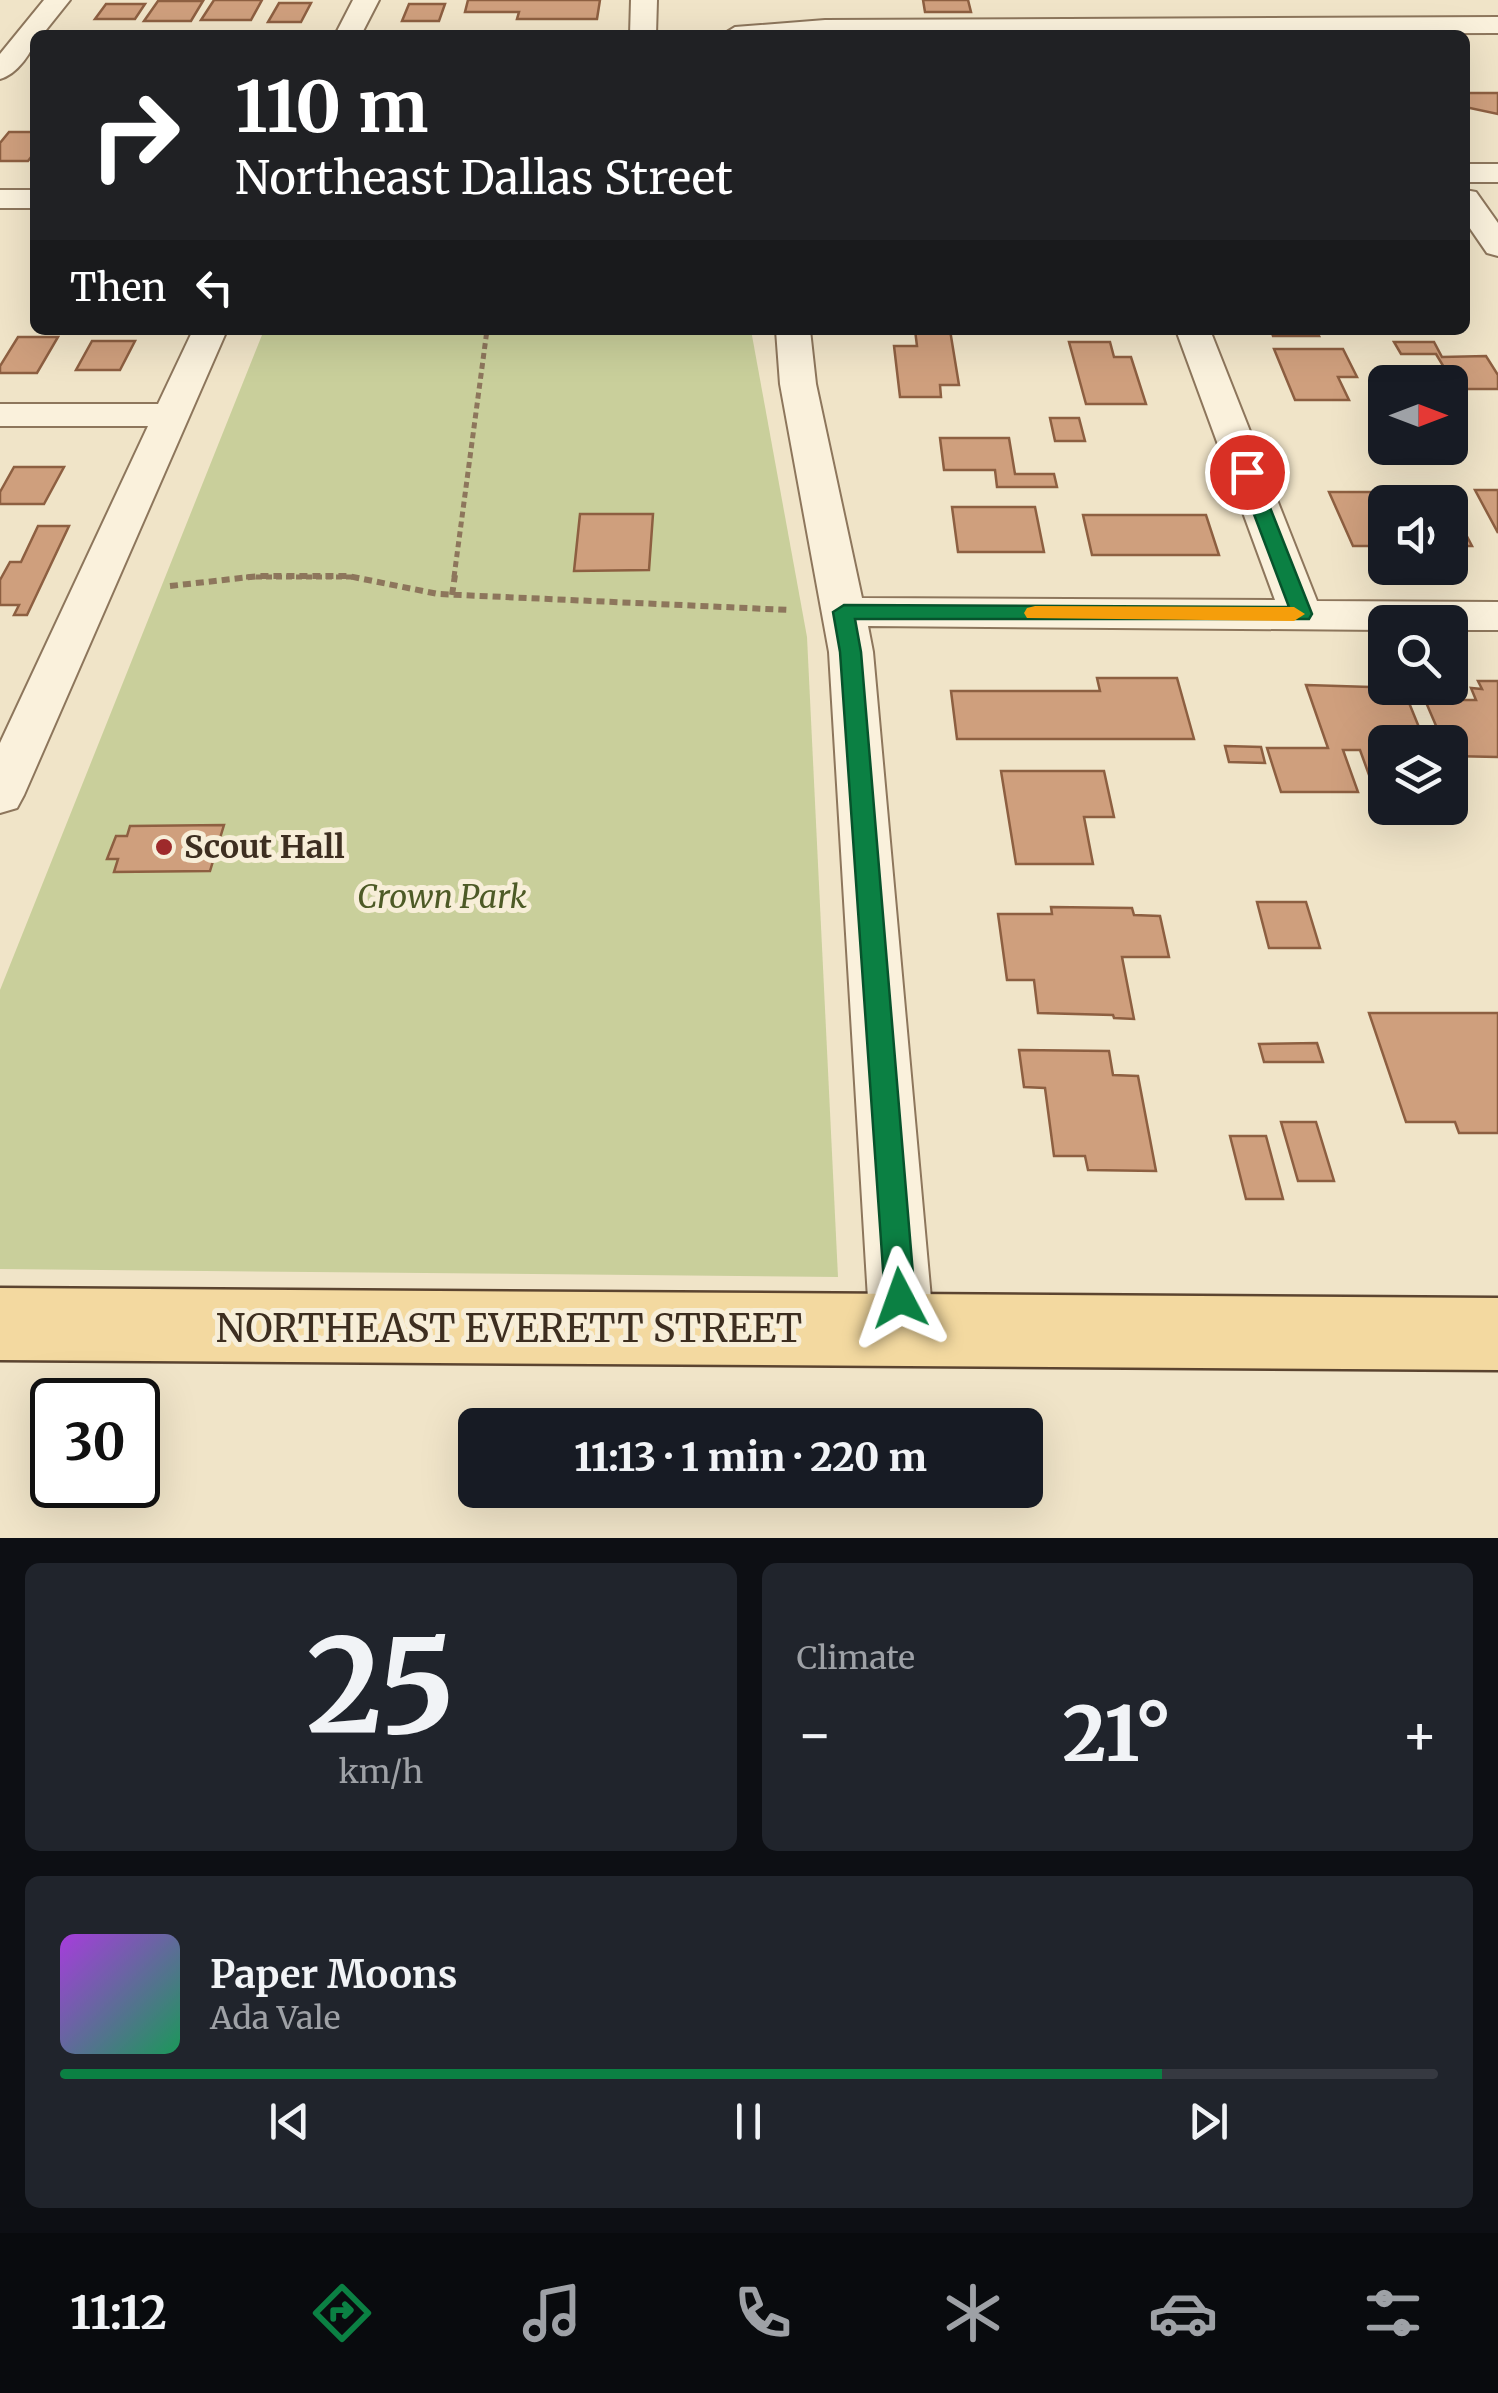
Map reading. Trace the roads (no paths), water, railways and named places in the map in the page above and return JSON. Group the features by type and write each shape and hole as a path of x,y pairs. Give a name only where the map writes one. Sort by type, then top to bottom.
{"main road":[{"name":"NORTHEAST EVERETT STREET","path":"0,1324 1498,1334"}],"street":[{"path":"31,30 57,0"},
{"path":"351,30 366,0"},
{"path":"643,30 644,0"},
{"path":"875,0 880,28"},
{"path":"1168,0 1182,27"},
{"path":"1374,30 1498,25"},
{"path":"838,30 1013,30"},
{"path":"1105,30 1307,30"},
{"path":"0,71 19,44"},
{"path":"1470,173 1498,173"},
{"path":"0,199 30,199"},
{"path":"1470,205 1498,246"},
{"path":"0,796 13,736 208,335"},
{"path":"793,335 798,384 851,652 902,1332"},
{"path":"1195,335 1302,614"},
{"path":"0,415 172,414"},
{"path":"844,612 1498,616"}],"place":[{"name":"Scout Hall","path":"164,847"}],"park label":[{"name":"Crown Park","path":"442,897"}]}
